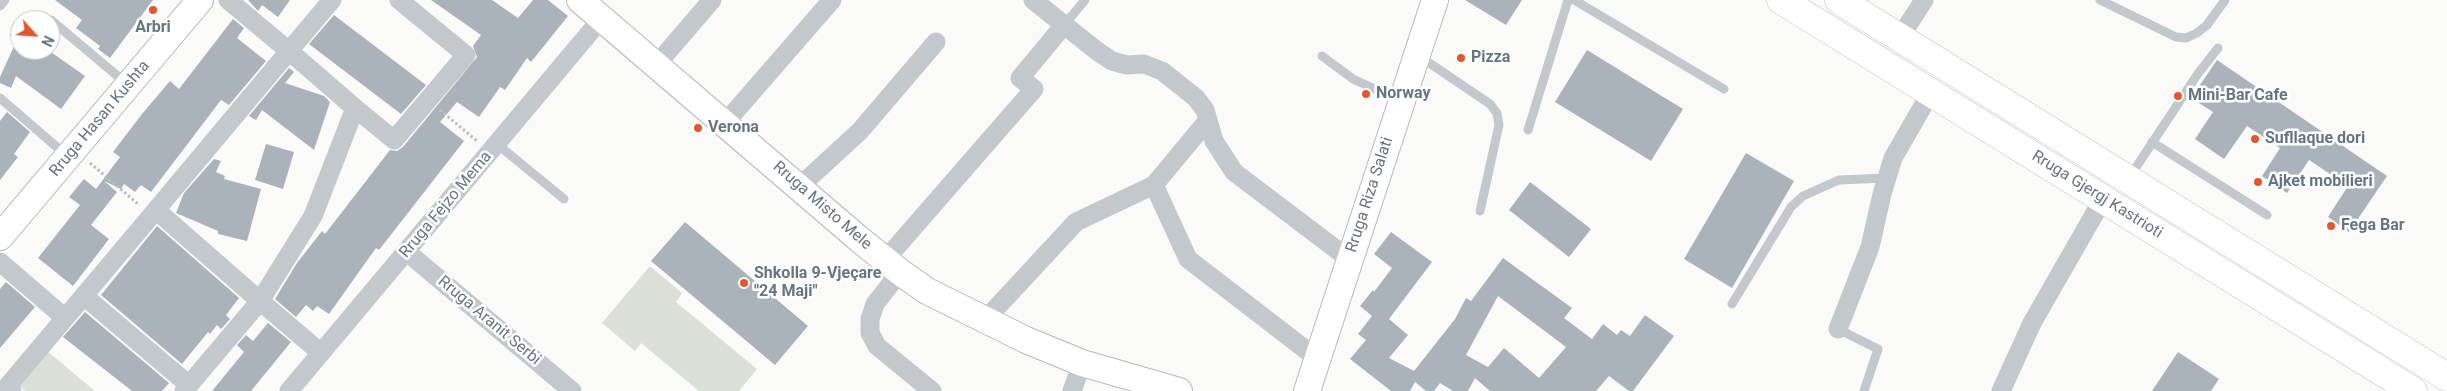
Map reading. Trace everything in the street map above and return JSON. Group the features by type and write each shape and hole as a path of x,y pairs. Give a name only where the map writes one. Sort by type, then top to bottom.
{"main road":[{"name":"Rruga Gjergj Kastrioti","path":"1781,0 2413,391"},
{"name":"Rruga Gjergj Kastrioti","path":"1839,0 2446,374"}],"street":[{"name":"Rruga Hasan Kushta","path":"0,237 200,0"},
{"path":"228,0 394,140 466,56 399,0"},
{"path":"12,391 7,387 332,0"},
{"name":"Rruga Misto Mele","path":"580,0 892,266 927,291 984,320 1082,363 1180,391"},
{"path":"657,64 712,0"},
{"path":"725,123 832,0"},
{"path":"1033,0 1112,61 1127,65 1144,64 1162,71 1196,98 1204,110 1214,141 1234,172 1350,259"},
{"name":"Rruga Riza Salati","path":"1308,391 1435,0"},
{"path":"1900,37 1924,0"},
{"name":"Rruga Fejzo Mema","path":"289,391 602,18"},
{"path":"932,391 877,346 870,333 870,319 875,304 892,266 1034,89 1020,78 1064,25"},
{"path":"799,187 860,131 936,42"},
{"path":"1838,329 1870,246 1886,178 1904,137 1931,92"},
{"path":"84,296 186,388 260,301 313,216 355,108"},
{"path":"984,320 1076,222 1154,185 1208,120"},
{"path":"1154,185 1188,259 1319,360"},
{"path":"2001,391 2032,323 2103,199"},
{"path":"154,213 321,353"},
{"name":"Rruga Aranit Serbi","path":"407,252 572,391"},
{"path":"0,262 65,318"},
{"path":"1072,391 1082,363"}],"lane":[{"path":"0,6 5,0"},
{"path":"1064,25 1085,0"},
{"path":"1528,130 1568,0"},
{"path":"1574,0 1724,89"},
{"path":"2100,0 2176,37 2186,38 2208,25 2225,0"},
{"path":"60,28 128,85"},
{"path":"2128,178 2218,48"},
{"path":"1417,55 1490,104 1497,113 1499,125 1480,211"},
{"path":"1322,56 1353,79 1402,101"},
{"path":"0,98 71,153"},
{"path":"2152,142 2267,215"},
{"path":"493,148 564,199"},
{"path":"1732,304 1791,207 1803,196 1839,180 1886,178"},
{"path":"1838,329 1878,349 1864,391"}],"path":[{"path":"428,100 493,148"},
{"path":"71,153 154,213"}],"shaded area":[{"path":"650,266 682,293 676,302 757,369 739,391 699,391 641,343 635,351 602,323"},
{"path":"47,351 95,391 25,391 18,385"}],"building":[{"path":"55,0 153,0 110,58 98,49 100,46 76,28 82,20"},
{"path":"248,0 290,0 278,17 262,5 258,11"},
{"path":"431,0 492,0 518,18 533,0 548,0 568,16 531,62 527,58 505,90 500,87 479,117 457,102 440,122 464,141 379,250 376,248 329,314 317,306 313,311 306,305 296,317 275,299 297,263 322,231 325,234 390,150 397,151 403,147 477,57 473,46 481,35"},
{"path":"1465,0 1522,0 1506,25"},
{"path":"334,15 426,85 401,114 309,44"},
{"path":"233,19 244,28 237,38 266,61 229,105 221,100 151,192 141,185 135,192 124,184 121,189 104,181 117,192 91,225 109,239 73,286 38,258 80,205 69,197 84,179 96,189 120,157 113,152 142,114 170,81 179,89"},
{"path":"1587,50 1683,109 1651,161 1555,102"},
{"path":"10,55 10,60 60,60 60,58 85,76 61,109 16,76 11,88 0,83 0,77"},
{"path":"2217,60 2387,176 2349,232 2328,217 2348,186 2309,160 2287,193 2262,176 2280,148 2247,126 2224,159 2195,139 2213,112 2191,98"},
{"path":"289,68 294,72 285,83 324,96 330,102 314,150 262,110 256,120 249,116"},
{"path":"7,112 30,132 14,154 18,157 0,180 0,121"},
{"path":"266,144 294,152 283,189 255,180"},
{"path":"1746,153 1794,181 1732,288 1684,259"},
{"path":"214,159 221,161 216,172 225,176 224,179 261,189 247,241 218,234 218,231 176,213 184,193"},
{"path":"1530,182 1591,229 1569,257 1509,210"},
{"path":"685,222 808,326 775,365 651,261"},
{"path":"157,226 239,298 226,315 230,319 221,329 217,325 210,334 208,332 182,364 101,295"},
{"path":"1391,232 1432,262 1389,319 1408,335 1389,358 1414,371 1455,319 1466,298 1471,301 1503,258 1572,308 1564,318 1592,339 1603,324 1617,335 1621,330 1630,336 1645,315 1674,336 1633,391 1629,391 1609,376 1596,391 1490,391 1475,378 1468,391 1453,391 1440,383 1434,391 1426,391 1415,382 1410,391 1391,391 1350,359 1366,340 1358,334 1372,316 1360,306 1373,290 1374,292 1392,268 1374,254","holes":["1498,296 1566,347 1539,378 1504,348 1488,367 1466,355"]},
{"path":"6,282 35,307 0,348 0,289"},
{"path":"85,312 169,383 162,391 132,391 63,337"},
{"path":"268,323 291,342 251,391 212,391 244,352 237,345 246,335 253,341"},
{"path":"2178,352 2219,379 2211,391 2152,391"}],"place":[{"name":"Arbri","path":"153,10"},
{"name":"Pizza","path":"1461,58"},
{"name":"Norway","path":"1366,94"},
{"name":"Mini-Bar Cafe","path":"2178,96"},
{"name":"Verona","path":"698,128"},
{"name":"Sufllaque dori","path":"2255,139"},
{"name":"Ajket mobilieri","path":"2258,182"},
{"name":"Fega Bar","path":"2331,226"},
{"name":"Shkolla 9-Vjeçare \"24 Maji\"","path":"744,283"}]}
